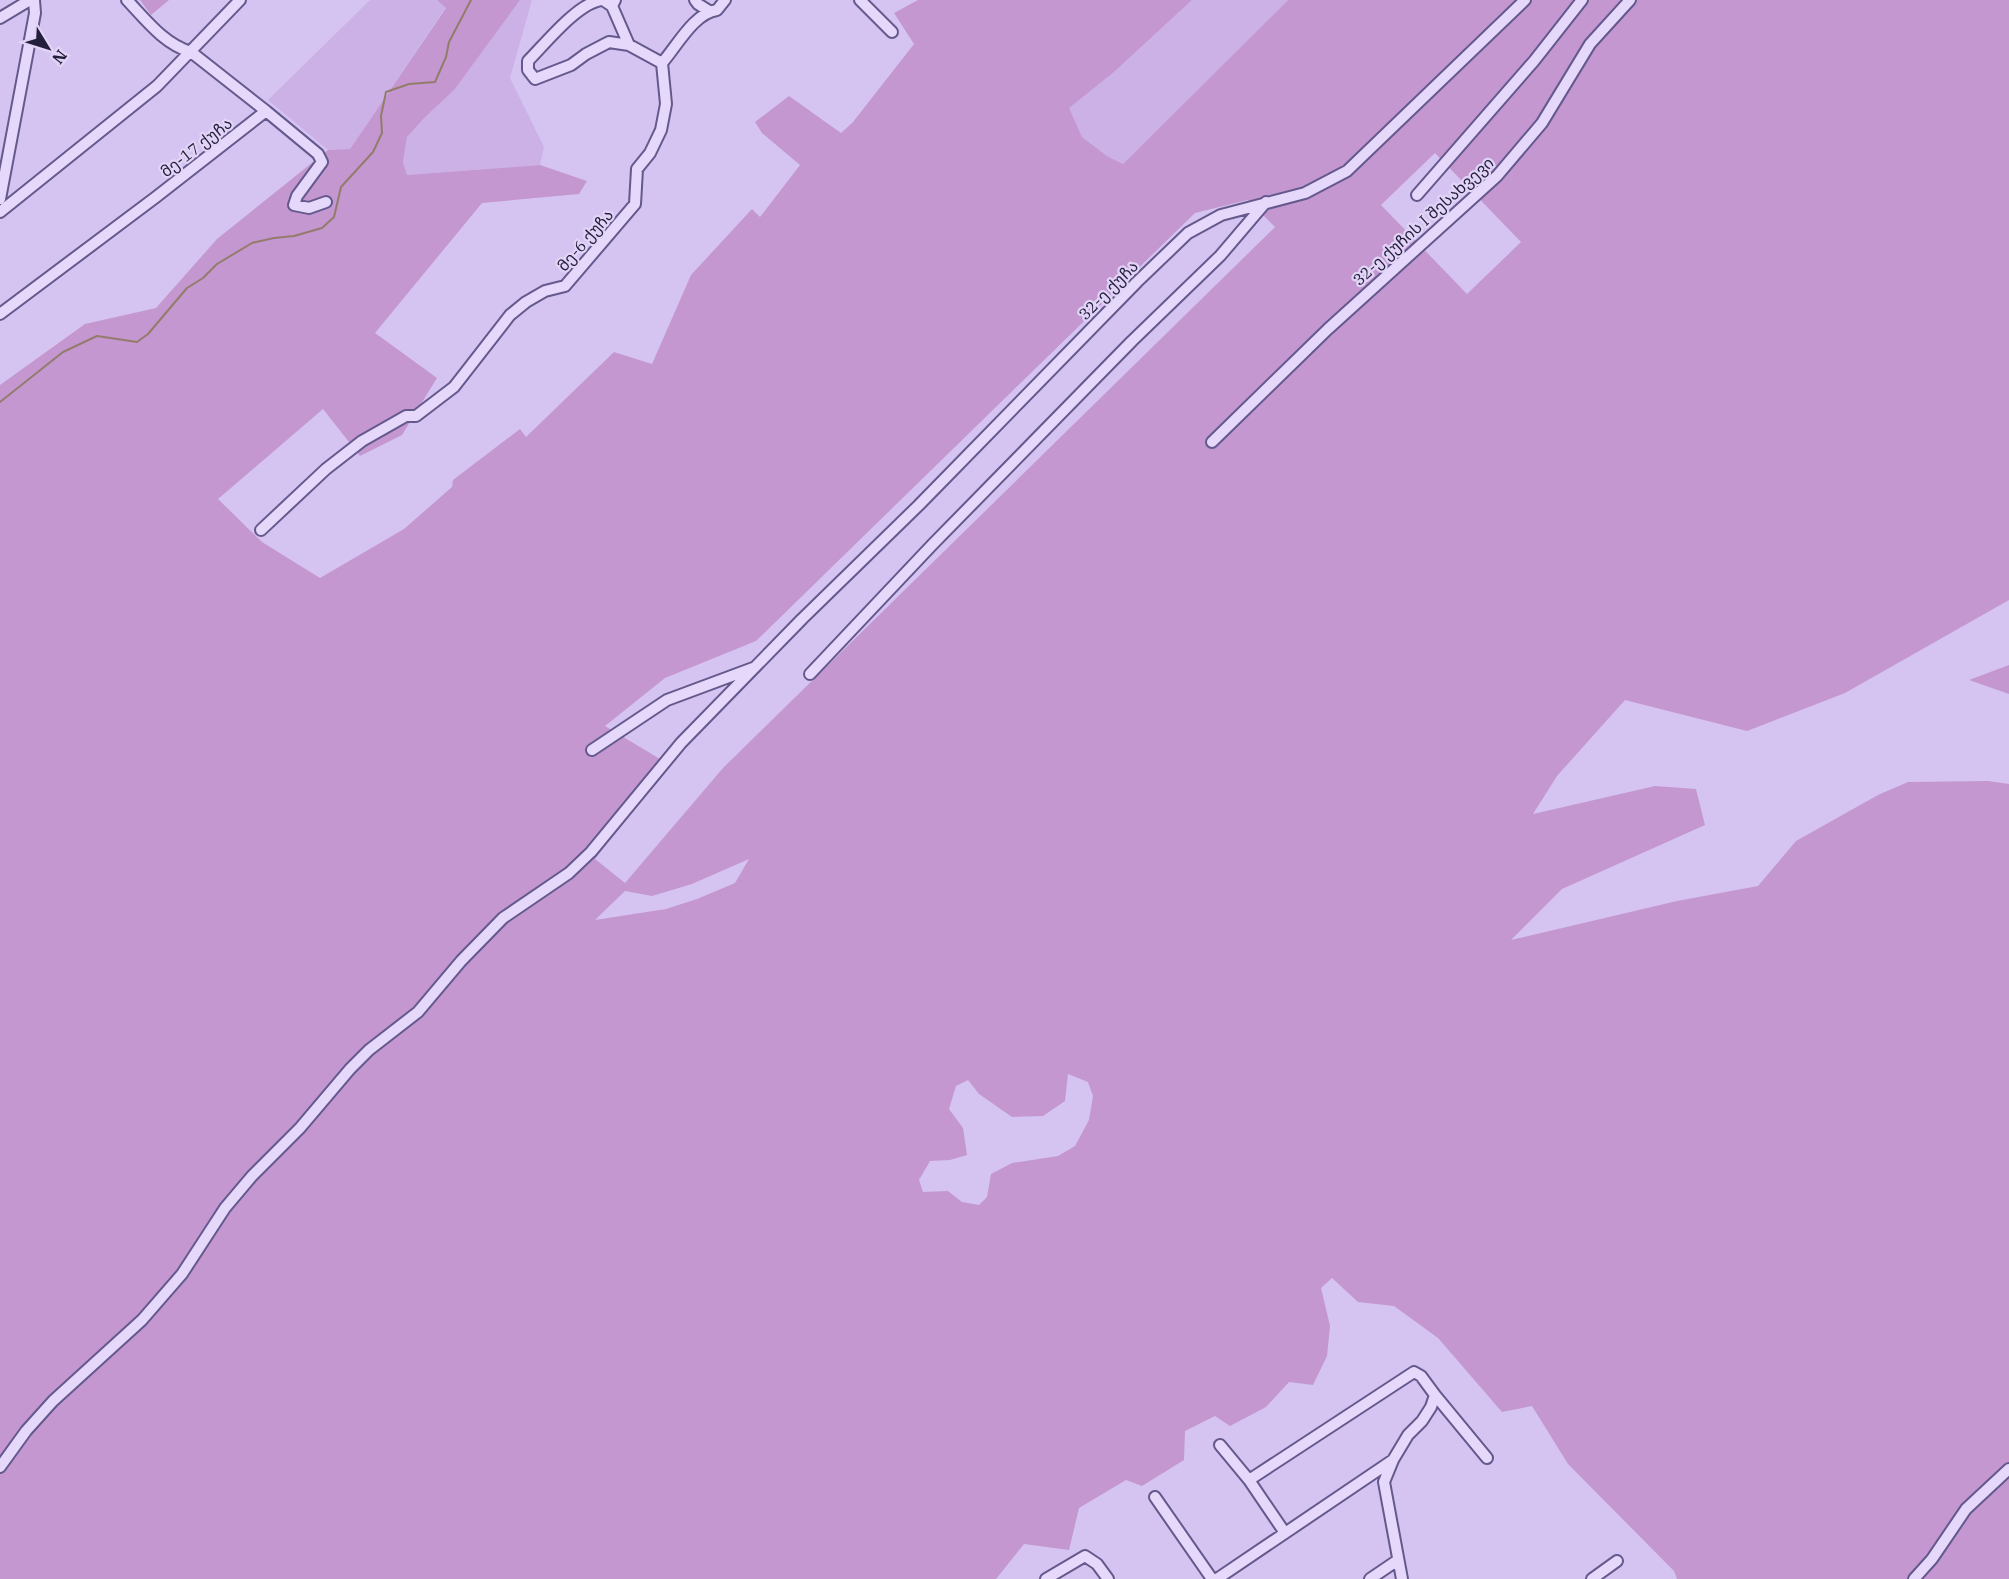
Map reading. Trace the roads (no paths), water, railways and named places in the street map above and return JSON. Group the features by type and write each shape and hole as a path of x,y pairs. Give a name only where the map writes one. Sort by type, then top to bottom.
{"street":[{"path":"0,18 32,0 35,13 0,199"},
{"path":"127,0 152,27 179,49 191,52 318,154 322,162 297,196 294,205 309,208 326,202"},
{"path":"0,212 157,86 240,0"},
{"path":"629,45 614,3 603,0 590,3 528,61 528,70 535,79 571,66 586,54 609,42 629,45 662,63 690,26 709,11 717,10 725,0"},
{"path":"695,0 709,11"},
{"path":"860,0 892,32"},
{"name":"32-ე ქუჩა","path":"0,1467 26,1431 53,1401 142,1320 176,1282 225,1208 252,1176 300,1128 350,1069 369,1050 418,1012 461,961 503,918 569,873 591,852 681,743 802,619 919,505 1137,282 1188,233 1221,215 1305,193 1347,171 1525,0"},
{"path":"1418,195 1582,0"},
{"name":"32-ე ქუჩის I შესახვევი","path":"1212,442 1328,329 1497,176 1542,123 1590,44 1630,0"},
{"name":"მე-6 ქუჩა","path":"261,530 326,469 362,441 406,416 416,416 454,387 510,315 545,291 565,286 636,204 637,169 650,153 661,130 666,104 662,63"},
{"name":"მე-17 ქუჩა","path":"0,314 266,111"},
{"path":"810,674 932,544 1132,341 1220,256 1266,202"},
{"path":"592,750 667,700 756,667"},
{"path":"1249,1480 1414,1372 1421,1376 1487,1458"},
{"path":"1402,1579 1384,1482 1393,1460 1408,1435 1422,1421 1435,1395"},
{"path":"1220,1445 1249,1480 1285,1533"},
{"path":"1217,1579 1393,1460"},
{"path":"1914,1579 1932,1560 1966,1509 2009,1469"},
{"path":"1155,1497 1212,1579"},
{"path":"1046,1579 1085,1556 1097,1564 1108,1579"},
{"path":"1370,1579 1398,1560"},
{"path":"1592,1579 1617,1561"}],"waterway":[{"path":"0,402 63,352 97,336 137,342 148,334 187,288 203,278 217,264 252,243 294,236 322,228 334,217 341,187 373,152 382,133 381,116 386,92 409,84 435,82 446,57 449,42 471,0"}]}
